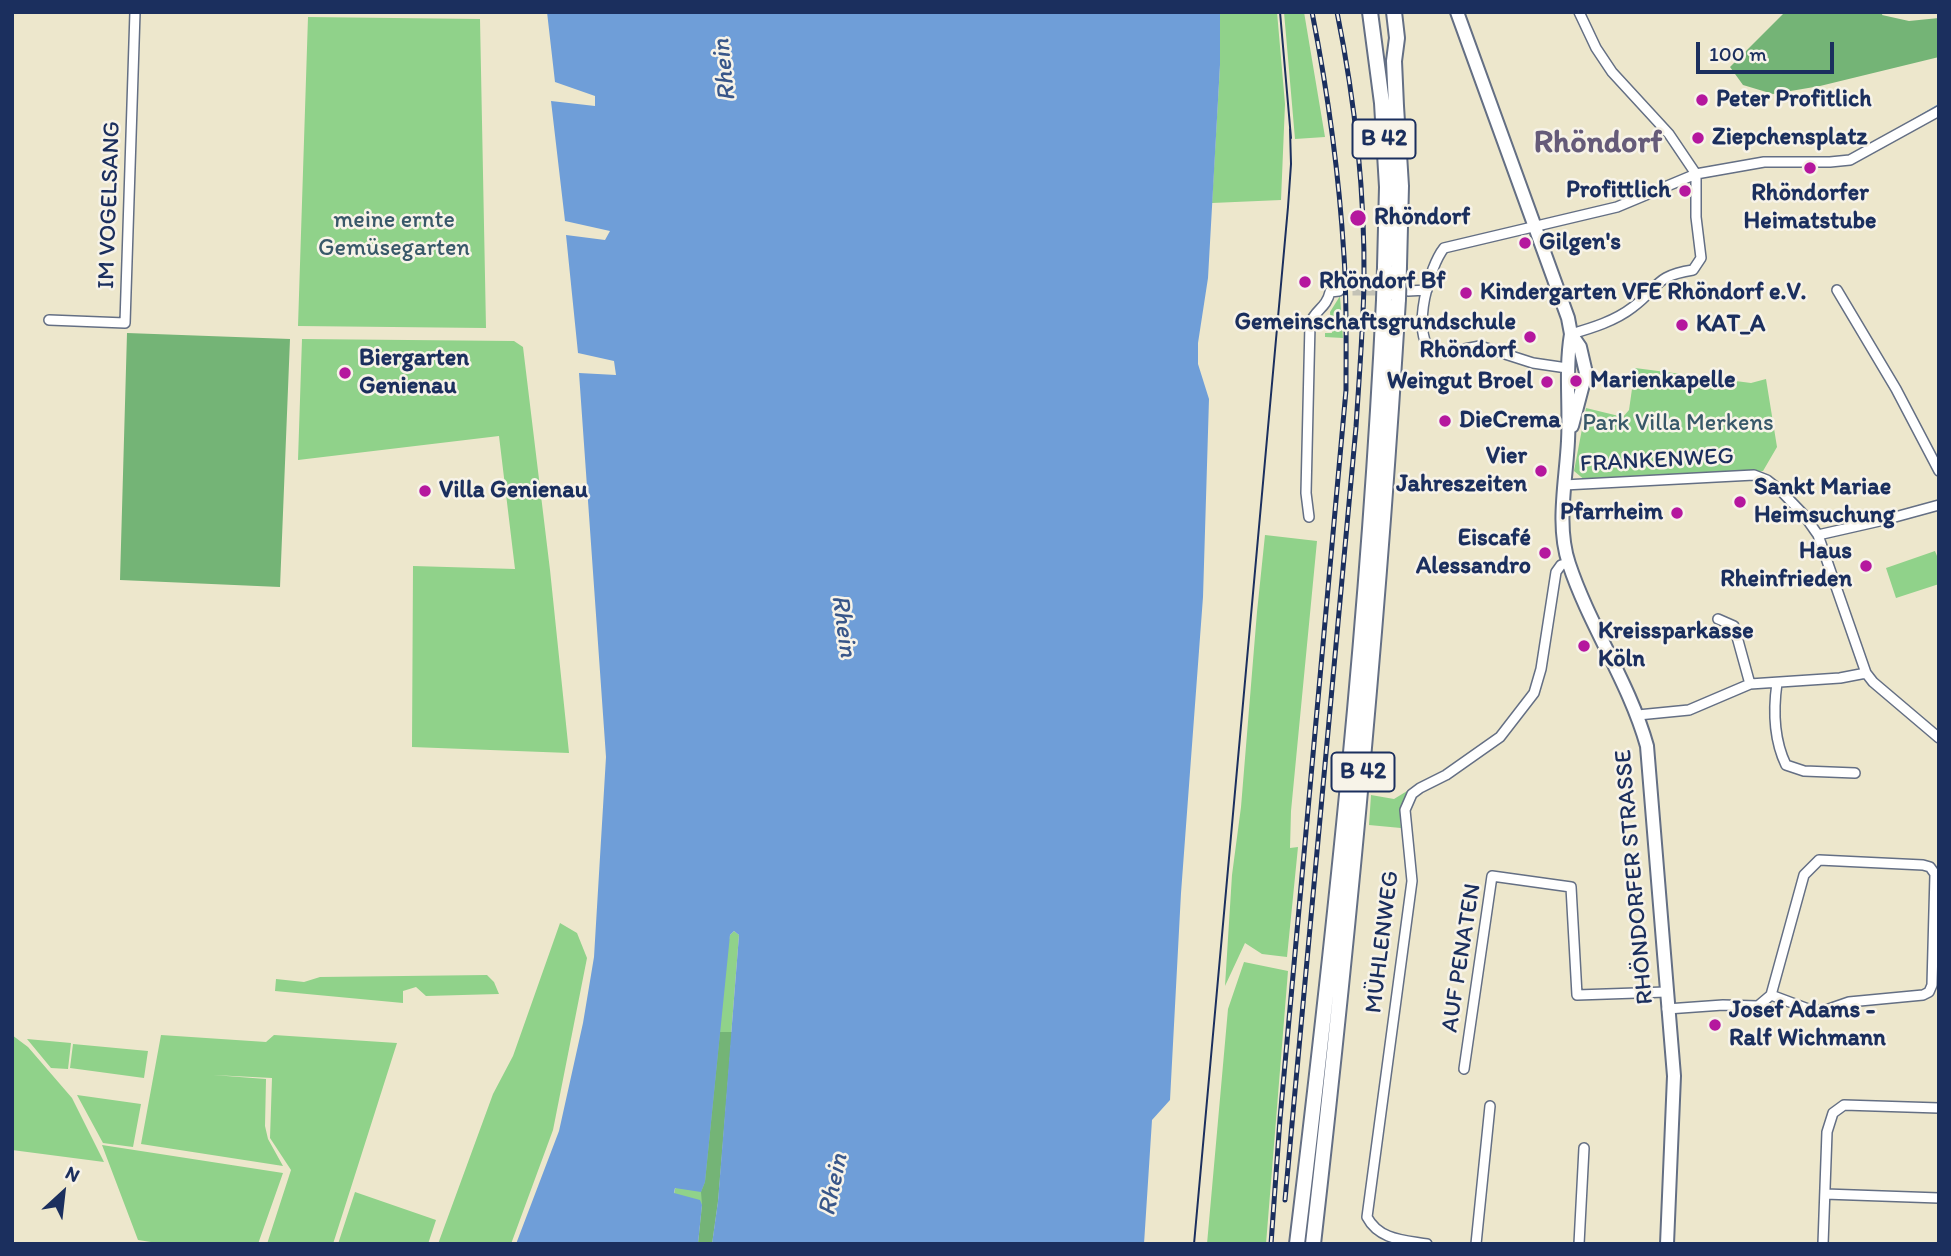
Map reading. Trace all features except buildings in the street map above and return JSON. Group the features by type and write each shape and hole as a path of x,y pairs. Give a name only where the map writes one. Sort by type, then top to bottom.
{"highway":[{"name":"B 42","path":"1313,1244 1362,779 1381,551 1396,296 1382,103 1370,12"},
{"name":"B 42","path":"1386,12 1395,61 1401,186 1392,266"},
{"name":"B 42","path":"1394,12 1397,38 1395,61"},
{"name":"B 42","path":"1297,1244 1356,720 1372,517 1396,296"}],"main road":[{"name":"RHÖNDORFER STRASSE","path":"1457,12 1568,318 1571,334 1567,365 1568,440 1562,528 1569,563 1584,603 1638,715 1647,746 1674,1076 1667,1244"},
{"name":"RHÖNDORFER STRASSE","path":"1568,440 1586,373 1580,347 1571,334"},
{"path":"1567,365 1575,355 1583,359"}],"street":[{"name":"IM VOGELSANG","path":"49,320 125,323 135,12"},
{"path":"1571,334 1597,326 1634,307 1665,277 1693,270 1701,258 1696,217 1696,174 1668,134 1612,72 1596,48 1579,12"},
{"path":"1567,365 1533,363 1480,346 1444,353 1435,352 1425,344 1422,335 1427,290 1444,248 1617,207 1696,174 1763,162 1850,160 1939,111"},
{"path":"1396,296 1427,290"},
{"path":"1837,290 1896,389 1939,471"},
{"path":"1309,517 1306,493 1310,324 1314,313 1325,307 1330,292 1339,291"},
{"name":"FRANKENWEG","path":"1564,485 1754,475 1767,480 1797,507 1818,535 1866,673 1939,738"},
{"path":"1818,535 1939,505"},
{"name":"MÜHLENWEG","path":"1427,1244 1388,1237 1372,1227 1367,1217 1412,881 1405,810 1412,794 1463,765 1500,737 1534,693 1541,669 1556,572 1561,565 1569,563"},
{"path":"1718,619 1734,626 1750,684"},
{"path":"1638,715 1689,710 1750,684 1840,678 1866,673"},
{"path":"1777,683 1777,746 1786,765 1804,771 1855,773"},
{"path":"1667,1009 1723,1005 1758,1006 1771,995 1804,875 1819,860 1930,867 1935,878 1934,992 1849,1002 1824,1011 1811,1010 1771,995"},
{"name":"AUF PENATEN","path":"1464,1069 1492,876 1571,887 1577,995 1666,992"},
{"path":"1822,1244 1827,1132 1833,1113 1844,1105 1939,1108"},
{"path":"1476,1244 1490,1106"},
{"path":"1579,1244 1584,1148"},
{"path":"1825,1194 1939,1198"}],"green space":[{"path":"1220,12 1277,12 1285,104 1281,200 1212,203 1220,65"},
{"path":"1284,12 1304,12 1325,137 1295,139"},
{"path":"1785,12 1883,12 1882,15 1909,21 1939,18 1939,57 1820,86 1773,94 1743,85 1730,67"},
{"name":"meine ernte Gemüsegarten","path":"308,17 480,19 486,328 298,326"},
{"path":"1340,296 1343,338 1325,337 1325,333 1332,333 1330,312"},
{"path":"127,333 290,339 280,587 120,580"},
{"path":"302,339 514,341 523,347 569,753 412,747 413,566 515,569 499,436 298,460"},
{"name":"Park Villa Merkens","path":"1635,368 1751,383 1766,379 1777,447 1763,471 1586,481 1574,471 1586,408 1623,417 1629,410"},
{"path":"1265,535 1317,541 1291,811 1290,848 1298,847 1287,957 1262,954 1245,943 1225,986 1232,875 1241,807"},
{"path":"1935,551 1939,561 1939,584 1896,598 1886,568"},
{"path":"1412,788 1402,806 1401,828 1369,825 1371,795 1394,799"},
{"path":"560,923 577,933 587,958 553,1130 511,1244 438,1244 493,1094 513,1056"},
{"path":"734,931 739,935 718,1201 712,1244 698,1244 702,1205 674,1194 730,935"},
{"path":"1244,962 1288,971 1266,1244 1207,1244 1228,1009"},
{"path":"487,975 494,982 499,994 426,996 416,987 403,991 403,1003 275,991 276,979 304,982 320,977"},
{"path":"720,1032 732,1032 718,1201 712,1244 698,1244 701,1192 705,1182"},
{"path":"12,1035 28,1047 72,1098 104,1162 12,1150"},
{"path":"161,1035 266,1042 274,1035 397,1043 333,1244 267,1244 291,1170 270,1138 272,1078 213,1075 266,1079 265,1126 268,1139 283,1166 141,1144"},
{"path":"27,1039 71,1043 68,1069 51,1068"},
{"path":"73,1044 148,1051 144,1078 70,1068"},
{"path":"77,1095 141,1104 133,1147 103,1143"},
{"path":"102,1145 283,1173 258,1244 164,1244 138,1240"},
{"path":"355,1192 436,1220 428,1244 338,1244"}],"water":[{"name":"Rhein","path":"547,12 1220,12 1220,65 1208,278 1198,343 1198,364 1209,399 1203,597 1181,893 1170,1100 1152,1120 1144,1244 712,1244 718,1201 739,935 734,931 730,935 705,1182 701,1192 675,1188 674,1193 700,1200 702,1205 698,1244 516,1244 559,1131 583,1023 594,957 606,757 579,373 616,375 614,361 578,353 566,235 605,240 610,231 565,221 551,101 595,106 595,96 555,82"}],"waterway":[{"path":"1912,121 1939,105"}],"tunnel":[{"path":"1339,291 1387,291"}],"tram line":[{"path":"1280,12 1291,138"},
{"path":"1194,1244 1288,207 1290,129"}],"railway":[{"path":"1271,1244 1346,390 1346,289 1339,195 1328,103 1312,12"},
{"path":"1285,1200 1356,427 1363,319 1361,181 1354,113 1337,12"}],"place":[{"name":"Peter Profitlich","path":"1702,100"},
{"name":"Ziepchensplatz","path":"1698,138"},
{"name":"Rhöndorfer Heimatstube","path":"1810,168"},
{"name":"Profittlich","path":"1685,191"},
{"name":"Rhöndorf","path":"1358,218"},
{"name":"Gilgen's","path":"1525,243"},
{"name":"Rhöndorf Bf","path":"1305,282"},
{"name":"Kindergarten VFE Rhöndorf e.V.","path":"1466,293"},
{"name":"KAT_A","path":"1682,325"},
{"name":"Gemeinschaftsgrundschule Rhöndorf","path":"1530,337"},
{"name":"Biergarten Genienau","path":"345,373"},
{"name":"Marienkapelle","path":"1576,381"},
{"name":"Weingut Broel","path":"1547,382"},
{"name":"DieCrema","path":"1445,421"},
{"name":"Vier Jahreszeiten","path":"1541,471"},
{"name":"Villa Genienau","path":"425,491"},
{"name":"Sankt Mariae Heimsuchung","path":"1740,502"},
{"name":"Pfarrheim","path":"1677,513"},
{"name":"Eiscafé Alessandro","path":"1545,553"},
{"name":"Haus Rheinfrieden","path":"1866,566"},
{"name":"Kreissparkasse Köln","path":"1584,646"},
{"name":"Josef Adams - Ralf Wichmann","path":"1715,1025"}],"district":[{"name":"Rhöndorf","path":"1598,144"}]}
